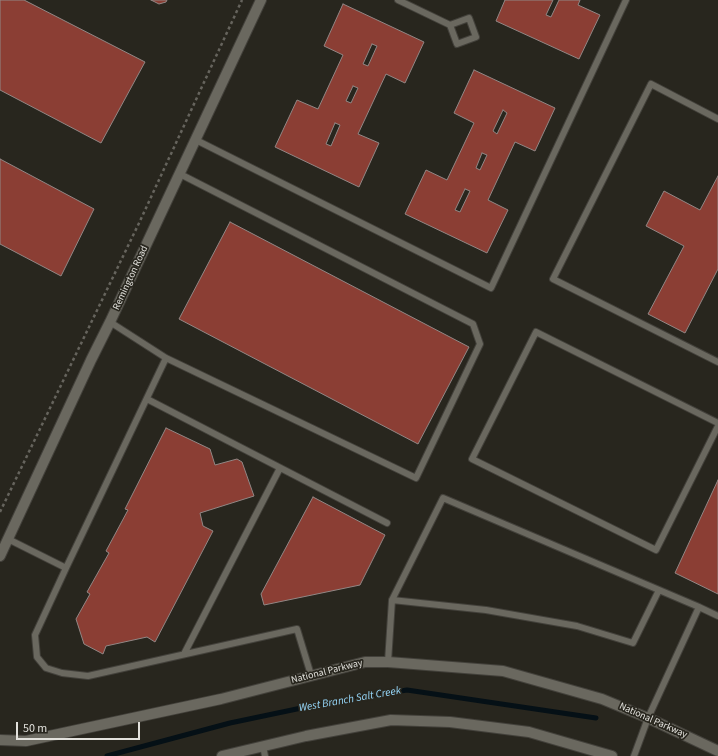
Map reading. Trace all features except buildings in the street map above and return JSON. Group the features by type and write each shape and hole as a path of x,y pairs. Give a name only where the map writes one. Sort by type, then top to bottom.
{"street":[{"name":"Remington Road","path":"0,556 261,0"},
{"name":"National Parkway","path":"0,740 26,741 221,699 365,662 388,662 503,671 602,699 648,718 718,751"},
{"path":"222,756 264,751 306,736 392,720 450,722 529,732 612,756"}],"lane":[{"path":"398,0 450,25 457,44 476,37 469,18 450,25"},
{"path":"196,140 492,288 626,0"},
{"path":"718,119 651,84 553,279 718,362"},
{"path":"110,322 166,358 416,478 480,344 473,324 180,174"},
{"path":"536,332 718,424 656,550 472,459 536,332"},
{"path":"166,358 35,635 37,657 46,668 62,673 88,676 297,629 311,676"},
{"path":"147,399 387,523"},
{"path":"184,654 280,468"},
{"path":"388,662 392,600 443,498 718,616"},
{"path":"8,539 66,568"},
{"path":"392,600 486,610 577,626 633,643 659,590"},
{"path":"634,756 648,718 699,607"}],"path":[{"path":"0,512 140,221 242,0"}],"waterway":[{"name":"West Branch Salt Creek","path":"107,756 230,723 330,702 407,690 596,718"}]}
